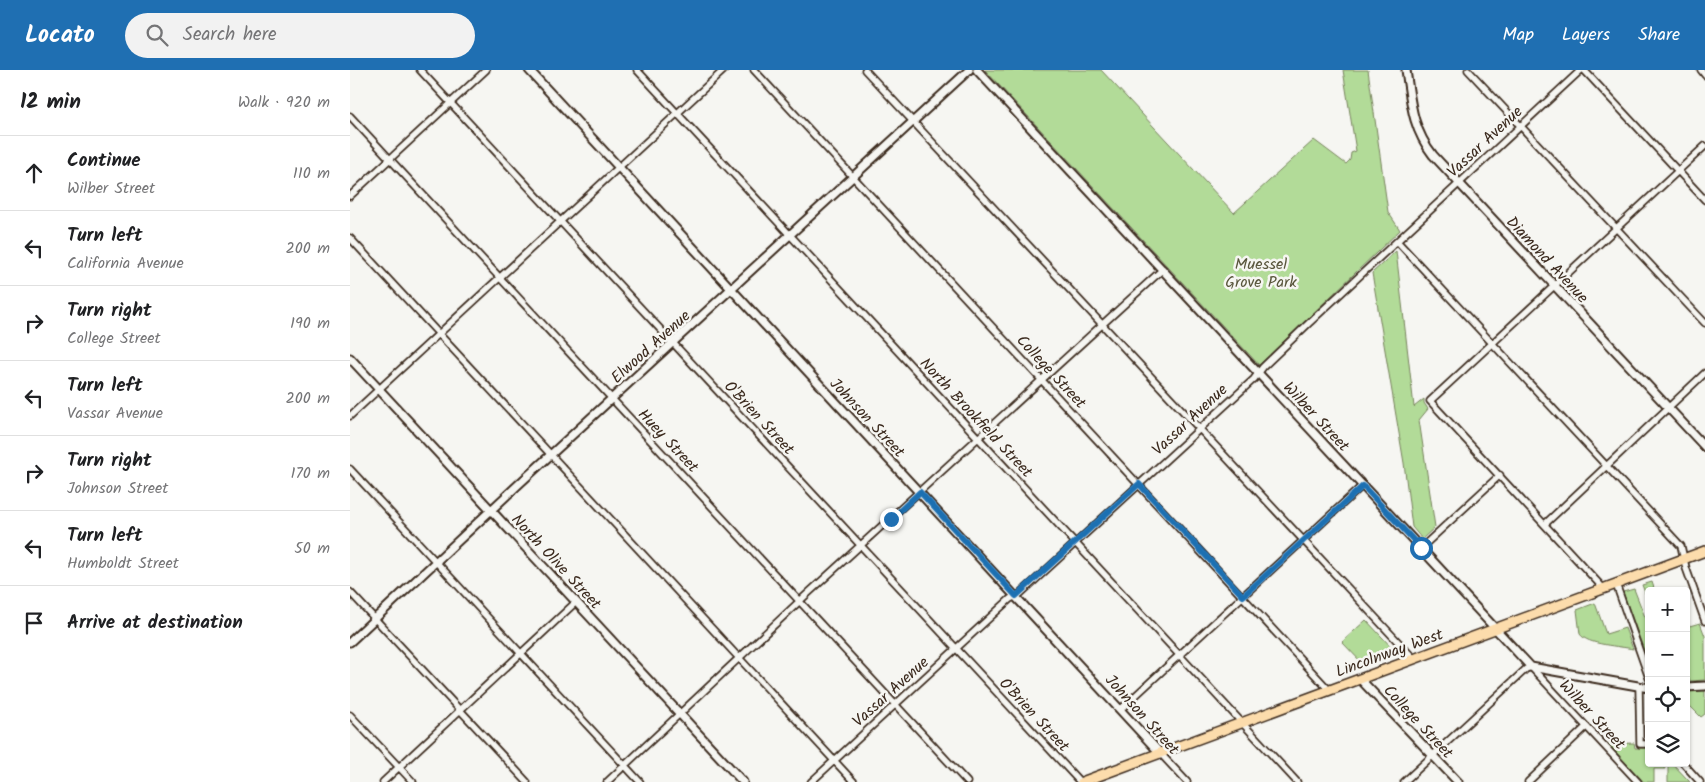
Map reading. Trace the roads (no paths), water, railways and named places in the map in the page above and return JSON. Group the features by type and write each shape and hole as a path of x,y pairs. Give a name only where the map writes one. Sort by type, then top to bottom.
{"main road":[{"name":"Lincolnway West","path":"1081,782 1705,551"}],"street":[{"name":"O'Brien Street","path":"420,70 1081,782"},
{"path":"350,196 486,70"},
{"name":"Johnson Street","path":"529,70 1188,782"},
{"name":"North Brookfield Street","path":"636,70 1298,782"},
{"path":"350,416 378,388 724,70"},
{"name":"College Street","path":"754,70 1329,690"},
{"path":"865,70 1414,659"},
{"name":"Elwood Avenue","path":"350,642 969,70"},
{"name":"Wilber Street","path":"976,70 1638,782"},
{"name":"Diamond Avenue","path":"1406,70 1413,118 1420,136 1433,155 1705,448"},
{"path":"1468,70 1705,323"},
{"path":"1583,70 1705,200"},
{"name":"Vassar Avenue","path":"811,782 1199,429 1259,373 1276,354 1520,126 1583,70"},
{"path":"1700,70 1705,75"},
{"name":"Huey Street","path":"350,116 967,782"},
{"path":"1604,589 1430,401 1705,146"},
{"path":"350,238 854,782"},
{"path":"1397,241 1681,546 1686,568 1705,621"},
{"path":"607,782 1163,269"},
{"name":"North Olive Street","path":"350,358 743,782"},
{"path":"1545,524 1705,373"},
{"path":"350,469 640,782"},
{"path":"1421,548 1500,475"},
{"path":"1120,709 1363,486"},
{"path":"1616,584 1649,677"},
{"path":"350,592 527,782"},
{"path":"383,782 576,602"},
{"path":"1404,782 1526,669 1531,667 1645,688"},
{"name":"College Street","path":"1360,679 1458,782"},
{"path":"1690,687 1705,686"},
{"path":"1639,687 1640,744 1645,744"},
{"path":"350,715 412,782"},
{"path":"1528,782 1586,727"},
{"path":"1687,767 1700,782"}],"park label":[{"name":"Muessel Grove Park","path":"1261,272"}]}
